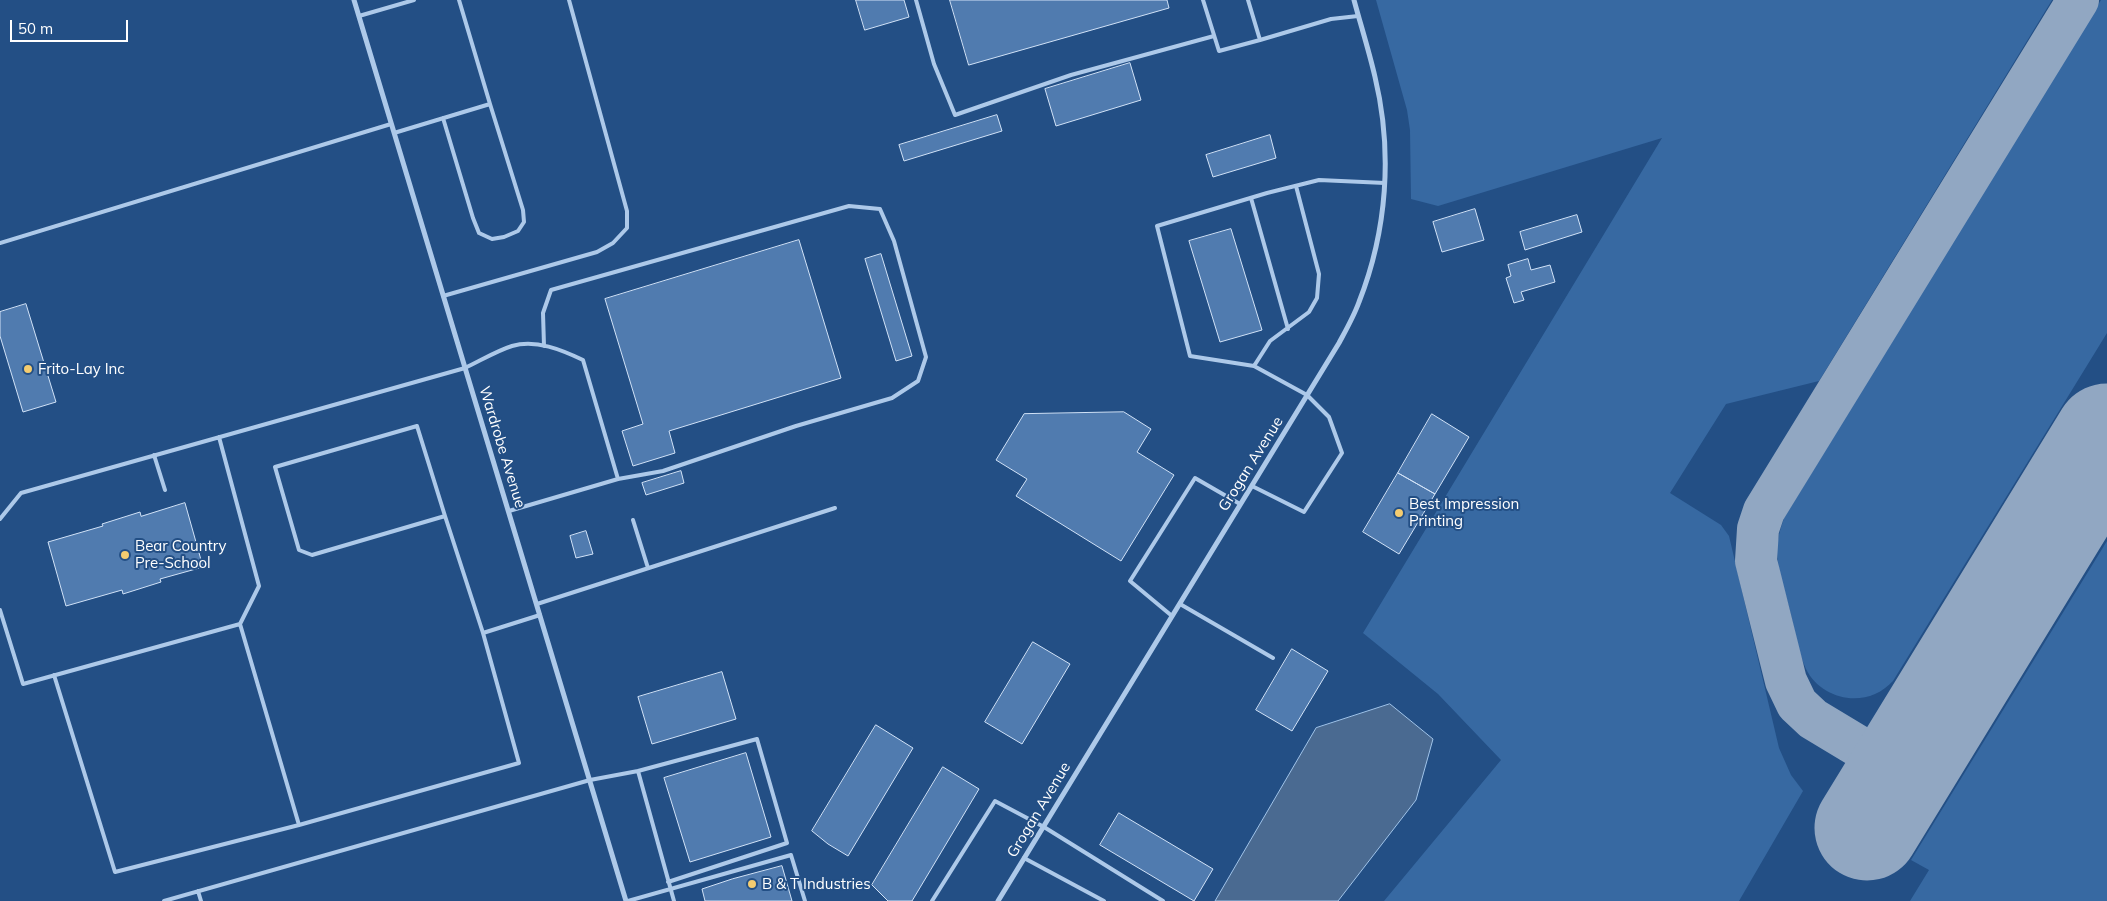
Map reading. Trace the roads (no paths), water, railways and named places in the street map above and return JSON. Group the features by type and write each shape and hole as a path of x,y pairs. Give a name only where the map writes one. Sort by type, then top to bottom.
{"street":[{"name":"Wardrobe Avenue","path":"354,0 627,901"},
{"name":"Grogan Avenue","path":"998,901 1308,395 1339,343 1359,304 1380,235 1385,183 1385,157 1376,78 1354,0"}],"lane":[{"path":"359,16 414,0"},
{"path":"443,118 479,233 492,239 504,237 518,230 524,222 523,210 459,0"},
{"path":"444,296 597,252 613,243 626,228 626,211 569,0"},
{"path":"916,0 934,64 955,115 1071,75 1214,36"},
{"path":"1203,0 1219,51 1331,19 1358,16"},
{"path":"1248,0 1260,40"},
{"path":"394,132 490,104"},
{"path":"0,243 391,124"},
{"path":"1252,486 1304,512 1342,453 1329,417 1308,395 1254,366 1190,356 1157,226 1319,180 1385,183"},
{"path":"1254,366 1270,340 1288,329 1309,312 1317,298 1319,274 1296,186"},
{"path":"1251,198 1288,329"},
{"path":"509,511 618,479 663,471 796,426 892,398 918,381 926,357 894,241 880,209 849,206 551,290 543,313 544,346"},
{"path":"0,519 21,493 465,368 512,346 526,344 556,348 583,360 618,479"},
{"path":"54,675 115,872 299,825 519,763 483,633 417,426 275,467 299,550 312,555 445,516"},
{"path":"218,437 259,586 240,624 299,825"},
{"path":"154,455 165,490"},
{"path":"1172,616 1130,581 1195,478 1240,504"},
{"path":"536,604 835,508"},
{"path":"633,520 648,568"},
{"path":"1180,604 1273,658"},
{"path":"0,610 23,684 240,624"},
{"path":"483,633 540,616"},
{"path":"164,901 590,780 638,771 757,739 787,843 668,882"},
{"path":"638,771 674,901"},
{"path":"932,901 995,801 1044,827 1163,901"},
{"path":"627,901 791,855 804,901"},
{"path":"1024,858 1104,901"},
{"path":"198,892 201,901"}],"place":[{"name":"Frito-Lay Inc","path":"28,369"},
{"name":"Best Impression Printing","path":"1399,513"},
{"name":"Bear Country Pre-School","path":"125,555"},
{"name":"B & T Industries","path":"752,884"}]}
